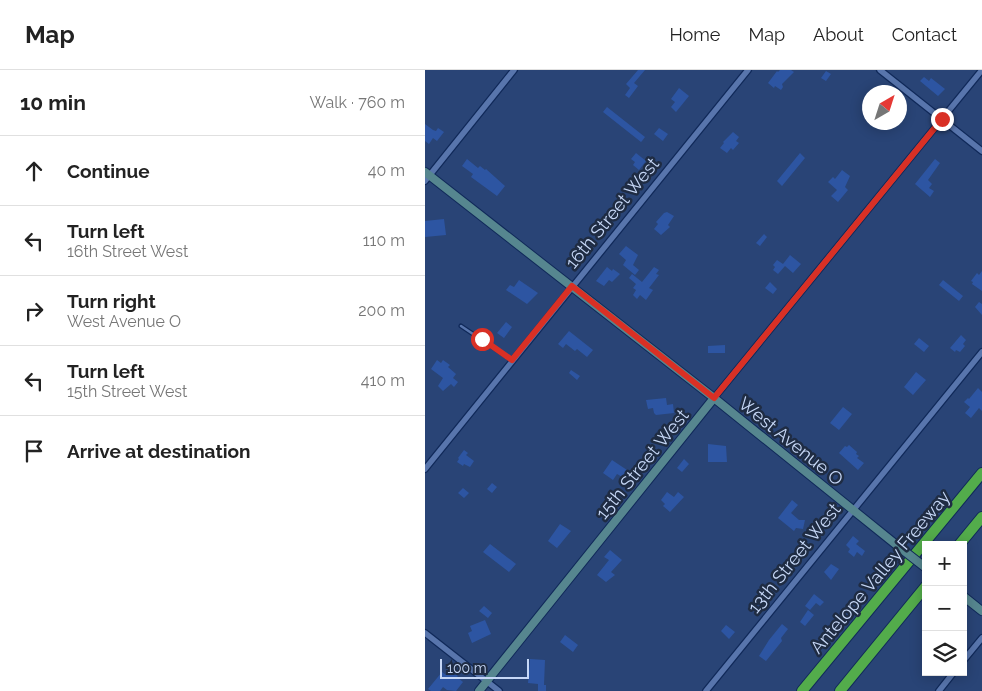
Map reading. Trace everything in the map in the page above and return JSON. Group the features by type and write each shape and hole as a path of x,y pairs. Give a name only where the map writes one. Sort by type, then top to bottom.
{"highway":[{"name":"Antelope Valley Freeway","path":"802,691 982,473"},
{"path":"962,541 982,517"},
{"path":"839,691 922,591"}],"street":[{"path":"427,177 514,70"},
{"name":"16th Street West","path":"425,469 748,70"},
{"path":"880,70 982,151"},
{"name":"15th Street West","path":"479,691 714,398 982,70"},
{"name":"West Avenue O","path":"427,177 572,286 922,565"},
{"name":"13th Street West","path":"706,691 982,352"},
{"path":"967,599 982,611"},
{"path":"425,633 499,691"},
{"path":"967,656 982,638"},
{"path":"939,691 951,676"}],"lane":[{"path":"461,326 512,360"}],"building":[{"path":"638,70 645,70 634,83 638,86 629,98 625,95 630,88 626,84"},
{"path":"791,70 794,72 782,84 781,90 775,86 774,88 768,83 777,71"},
{"path":"826,71 831,74 826,81 821,78"},
{"path":"924,77 929,81 931,78 945,89 938,96 920,81"},
{"path":"679,88 689,96 676,112 671,107 675,102 671,99"},
{"path":"607,107 645,137 641,142 603,112"},
{"path":"425,124 433,130 436,131 438,128 444,132 437,141 433,138 429,144 425,141"},
{"path":"659,128 668,134 663,141 654,134"},
{"path":"733,132 739,137 736,141 739,143 733,150 731,148 727,153 720,148"},
{"path":"636,153 646,161 639,170 633,165 635,162 631,159"},
{"path":"800,153 805,158 782,186 777,181"},
{"path":"467,159 478,168 480,166 486,169 505,186 497,196 471,177 473,174 462,166"},
{"path":"935,159 940,163 928,180 932,184 929,188 934,191 930,197 915,184"},
{"path":"842,170 850,176 845,187 848,190 838,202 831,196 837,190 828,182 833,177 835,179"},
{"path":"667,212 674,216 668,225 670,227 661,235 654,229 658,224 656,222"},
{"path":"444,219 446,235 425,237 425,221"},
{"path":"764,234 767,237 760,246 756,243"},
{"path":"626,246 638,255 633,265 639,270 635,275 623,265 626,260 619,254"},
{"path":"790,255 801,264 793,273 785,266 778,274 773,270 775,267 773,265 777,260 783,264"},
{"path":"607,267 620,274 612,282 609,280 604,286 596,281"},
{"path":"654,267 659,270 656,274 659,275 649,288 653,290 646,300 640,295 637,299 633,295 636,290 633,288 636,284 629,278 632,274 642,282"},
{"path":"982,271 982,291 972,284 973,282 971,281 977,273 979,275"},
{"path":"519,280 538,293 527,304 506,290 510,285 514,287"},
{"path":"943,280 963,296 959,301 939,285"},
{"path":"770,282 777,289 773,294 765,288"},
{"path":"979,302 982,304 982,315 975,307"},
{"path":"506,322 512,327 504,338 497,333"},
{"path":"569,331 593,350 587,357 577,349 575,351 566,344 563,348 558,344"},
{"path":"961,335 966,340 963,344 965,346 960,352 956,350 955,352 950,348"},
{"path":"919,338 929,346 924,352 914,344"},
{"path":"725,345 725,353 708,353 708,346"},
{"path":"437,360 441,363 443,360 450,365 448,367 456,374 453,378 458,382 454,387 451,384 443,391 438,386 443,378 431,369"},
{"path":"571,370 580,376 577,380 569,373"},
{"path":"916,372 926,380 913,395 904,387"},
{"path":"978,388 982,392 982,411 979,408 971,418 965,413 970,407 964,402"},
{"path":"666,398 667,405 673,404 674,413 656,415 653,408 648,409 646,400"},
{"path":"843,407 852,414 839,430 830,423"},
{"path":"708,444 726,446 727,462 708,462"},
{"path":"849,445 857,452 856,454 859,456 857,458 864,463 858,470 839,453 845,446"},
{"path":"464,450 468,453 466,455 474,461 470,467 464,464 463,466 457,462"},
{"path":"684,459 689,464 682,472 677,468"},
{"path":"612,460 636,476 631,482 617,474 613,480 603,473"},
{"path":"492,483 497,487 492,493 487,489"},
{"path":"463,488 469,493 464,498 458,493"},
{"path":"667,492 674,497 678,492 684,497 670,512 663,506 665,504 661,500"},
{"path":"792,500 798,505 791,513 799,520 805,520 803,529 796,528 794,531 778,518"},
{"path":"560,524 571,531 557,548 548,541"},
{"path":"853,536 859,541 856,544 865,551 862,556 857,552 854,557 848,552 850,549 846,545"},
{"path":"490,544 516,564 509,572 483,552"},
{"path":"610,550 622,560 611,572 615,575 606,582 597,575 609,560 604,557"},
{"path":"831,564 839,569 831,580 824,572"},
{"path":"814,594 824,602 820,606 816,603 810,610 805,606"},
{"path":"484,606 492,613 488,618 479,611"},
{"path":"808,610 814,615 805,626 800,622"},
{"path":"485,620 491,634 472,643 468,633 472,631 470,626"},
{"path":"782,624 788,629 781,638 782,641 766,661 759,656"},
{"path":"726,625 735,632 729,639 721,631"},
{"path":"565,635 578,645 573,652 560,642"},
{"path":"530,659 545,660 544,685 546,685 546,691 538,691 538,684 528,683"},
{"path":"450,670 463,682 456,691 447,690 443,687 440,691 428,689 442,672 446,675"}],"route":[{"path":"482,339 512,360 572,286 714,398 942,119"}]}
